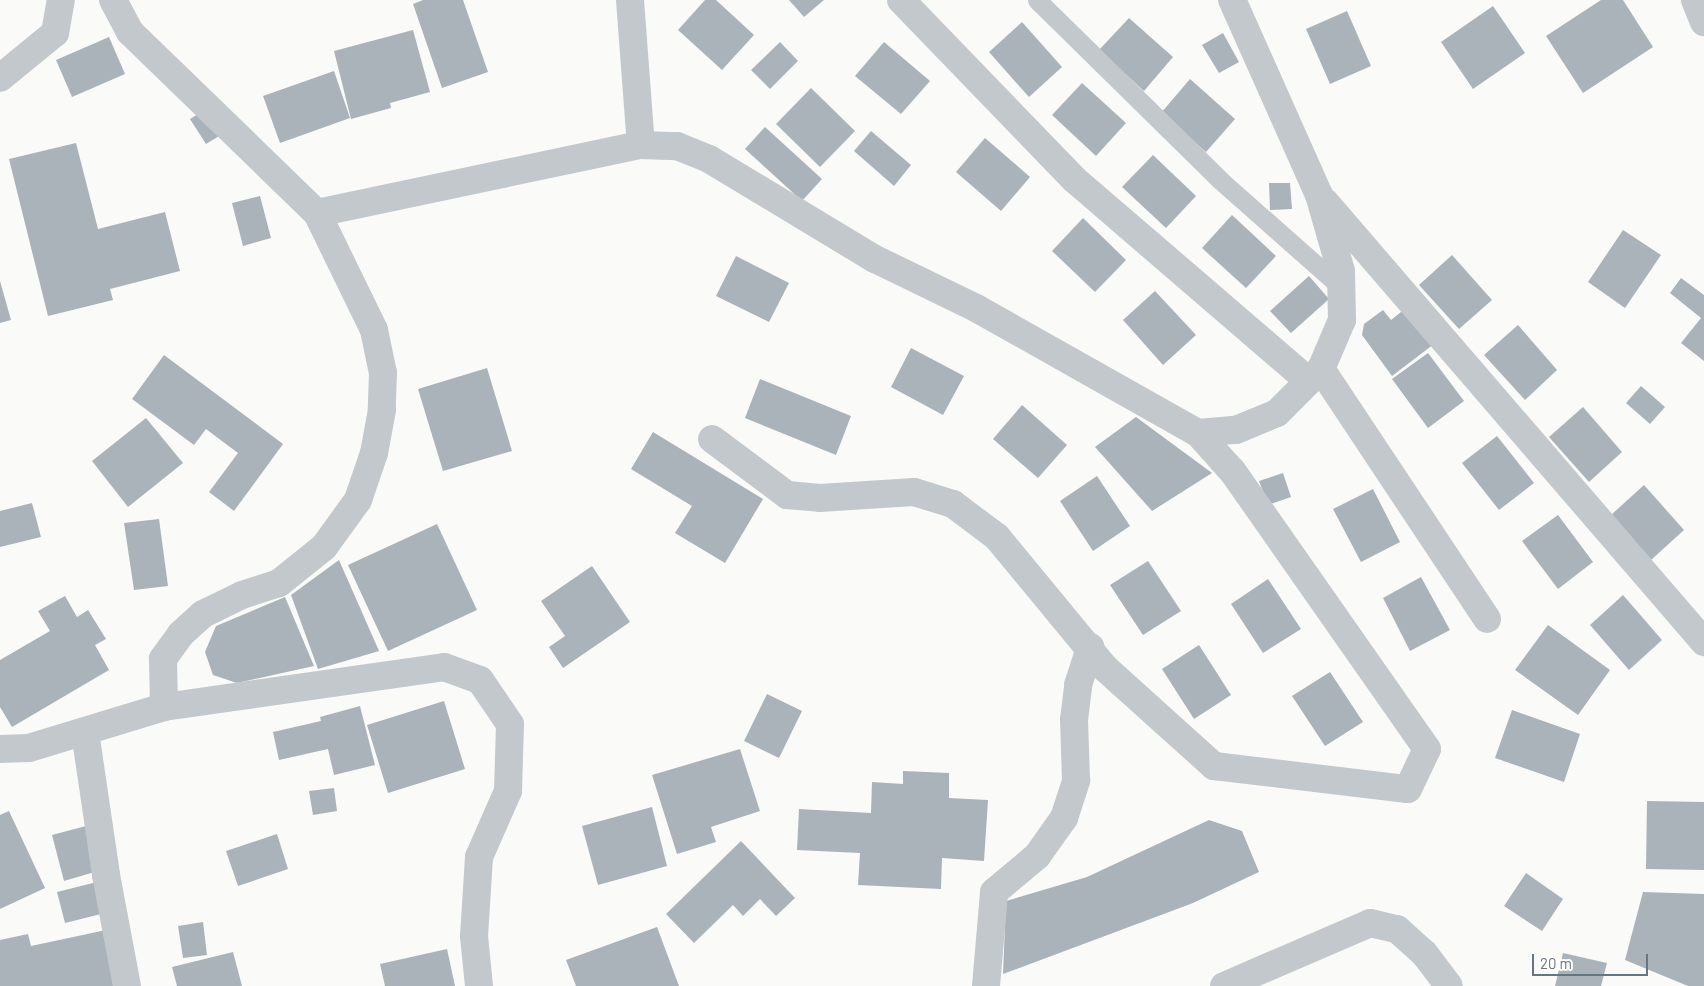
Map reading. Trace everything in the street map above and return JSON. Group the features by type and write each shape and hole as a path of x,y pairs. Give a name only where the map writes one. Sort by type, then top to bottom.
{"street":[{"path":"0,78 55,33 62,0"},
{"path":"113,0 130,32 317,213 374,330 383,372 382,410 374,454 358,500 324,547 279,583 242,595 203,614 181,634 164,659 164,707"},
{"path":"630,0 641,145"},
{"path":"901,0 1075,180 1315,375 1486,619"},
{"path":"1198,433 1236,430 1277,413 1315,375 1342,320 1342,271 1319,196 1232,0"},
{"path":"1695,0 1704,22"},
{"path":"317,213 641,145 677,146 708,159 874,259 976,308 1198,433 1232,470 1426,749 1408,789 1214,766 1105,668 1090,646 997,538 953,504 914,492 820,498 787,495 712,439"},
{"path":"1319,196 1704,642"},
{"path":"986,986 994,892 1037,856 1064,818 1073,790 1078,685 1090,646"},
{"path":"0,749 29,748 164,707 444,667 480,680 510,724 508,791 479,857 474,936 479,986"},
{"path":"85,732 106,875 127,986"},
{"path":"1224,986 1370,923 1396,929 1424,953 1449,986"}],"lane":[{"path":"1037,0 1220,180 1342,288"}],"building":[{"path":"423,0 463,0 488,72 442,88 413,4"},
{"path":"705,0 716,0 754,35 722,70 678,30"},
{"path":"789,0 824,0 804,17"},
{"path":"1601,0 1623,0 1653,47 1583,93 1546,36"},
{"path":"1493,6 1525,53 1473,89 1441,42"},
{"path":"1347,11 1371,66 1330,84 1306,29"},
{"path":"1129,18 1173,57 1144,91 1099,50"},
{"path":"1022,22 1062,67 1029,97 989,52"},
{"path":"413,30 430,92 390,103 391,108 351,119 334,51"},
{"path":"1223,33 1239,62 1219,73 1202,45"},
{"path":"109,37 125,74 72,97 56,60"},
{"path":"780,42 798,61 770,89 751,70"},
{"path":"884,42 930,81 901,114 855,76"},
{"path":"334,71 350,118 280,143 263,96"},
{"path":"1190,79 1235,119 1206,152 1161,113"},
{"path":"1082,83 1126,123 1096,156 1052,115"},
{"path":"811,88 855,131 820,167 776,124"},
{"path":"208,108 224,133 206,144 190,119"},
{"path":"765,127 822,179 802,201 745,149"},
{"path":"871,131 911,165 894,186 854,151"},
{"path":"985,138 1030,177 1001,211 956,172"},
{"path":"76,143 98,229 165,212 180,271 110,289 113,300 48,316 9,159"},
{"path":"1153,155 1196,196 1166,228 1122,187"},
{"path":"1269,183 1290,183 1292,209 1270,210"},
{"path":"260,196 271,238 243,246 232,203"},
{"path":"1232,215 1276,256 1246,288 1202,248"},
{"path":"1083,218 1126,260 1095,292 1052,251"},
{"path":"1623,230 1661,255 1625,308 1588,282"},
{"path":"1452,255 1492,300 1459,329 1419,285"},
{"path":"736,256 789,283 769,322 716,296"},
{"path":"1309,276 1329,299 1291,333 1270,311"},
{"path":"1681,278 1704,295 1704,361 1681,343 1701,318 1670,293"},
{"path":"0,281 11,320 0,323"},
{"path":"1155,291 1196,335 1163,365 1123,320"},
{"path":"1406,308 1434,344 1392,376 1362,335 1364,324 1383,310 1391,320"},
{"path":"1518,325 1557,370 1525,400 1484,355"},
{"path":"911,348 964,376 943,415 891,387"},
{"path":"1428,353 1464,401 1428,428 1392,379"},
{"path":"164,355 283,444 234,511 209,492 238,453 206,429 194,445 132,399"},
{"path":"487,368 512,451 443,471 418,389"},
{"path":"760,379 851,416 836,455 745,418"},
{"path":"1641,386 1665,407 1650,424 1626,403"},
{"path":"1022,405 1067,445 1038,478 993,439"},
{"path":"1583,407 1622,452 1589,482 1549,437"},
{"path":"1136,417 1212,473 1152,511 1095,447"},
{"path":"146,418 183,463 128,507 92,461"},
{"path":"653,432 763,499 725,563 675,533 692,506 631,469"},
{"path":"1497,436 1534,483 1499,510 1462,463"},
{"path":"1283,473 1291,497 1268,505 1259,481"},
{"path":"1097,476 1130,526 1093,551 1060,501"},
{"path":"1644,485 1684,530 1651,560 1611,515"},
{"path":"1373,489 1400,542 1361,562 1333,509"},
{"path":"32,503 41,537 0,547 0,511"},
{"path":"1558,515 1593,562 1558,589 1522,541"},
{"path":"159,519 168,586 134,590 124,523"},
{"path":"437,524 477,610 388,651 348,565"},
{"path":"339,560 379,651 318,669 291,595"},
{"path":"1148,561 1181,611 1143,635 1110,585"},
{"path":"592,566 630,622 563,668 549,647 565,636 541,601"},
{"path":"1421,577 1450,630 1410,651 1383,598"},
{"path":"1268,579 1301,629 1263,653 1231,604"},
{"path":"1623,595 1662,640 1629,670 1590,625"},
{"path":"65,596 77,617 88,610 106,639 95,645 109,670 12,727 0,707 0,660 50,631 38,611"},
{"path":"285,597 314,666 237,683 213,675 205,652 216,626"},
{"path":"1548,625 1610,670 1578,715 1515,670"},
{"path":"1199,645 1231,695 1194,719 1162,669"},
{"path":"1330,672 1363,722 1325,746 1292,696"},
{"path":"767,694 802,711 779,758 744,741"},
{"path":"444,701 465,769 388,793 367,725"},
{"path":"360,706 375,765 334,775 328,749 279,760 273,732 321,721 320,717"},
{"path":"1512,710 1580,734 1564,782 1495,758"},
{"path":"740,749 760,811 711,827 716,842 677,854 652,775"},
{"path":"903,771 949,773 949,798 988,800 984,861 942,858 941,889 858,885 860,853 797,850 799,809 871,813 872,782 903,784"},
{"path":"334,788 337,811 313,815 309,791"},
{"path":"1647,801 1704,802 1704,870 1646,869"},
{"path":"652,807 667,866 598,885 582,826"},
{"path":"9,811 45,888 0,909 0,815"},
{"path":"1209,820 1242,831 1259,872 1193,903 1003,974 1006,901 1087,877"},
{"path":"86,826 98,871 64,881 52,835"},
{"path":"277,834 288,869 238,886 226,851"},
{"path":"741,841 795,898 776,916 760,899 743,916 733,905 694,943 666,914"},
{"path":"1526,873 1563,899 1542,931 1504,906"},
{"path":"97,882 105,913 65,923 57,892"},
{"path":"1643,892 1704,894 1704,986 1688,986 1625,960"},
{"path":"203,922 207,955 183,958 178,926"},
{"path":"657,927 679,986 576,986 566,960"},
{"path":"106,930 119,986 0,986 0,940 28,934 31,946"},
{"path":"447,949 455,986 385,986 380,964"},
{"path":"233,952 242,986 177,986 172,967"},
{"path":"1563,953 1607,963 1601,986 1555,986"}]}
